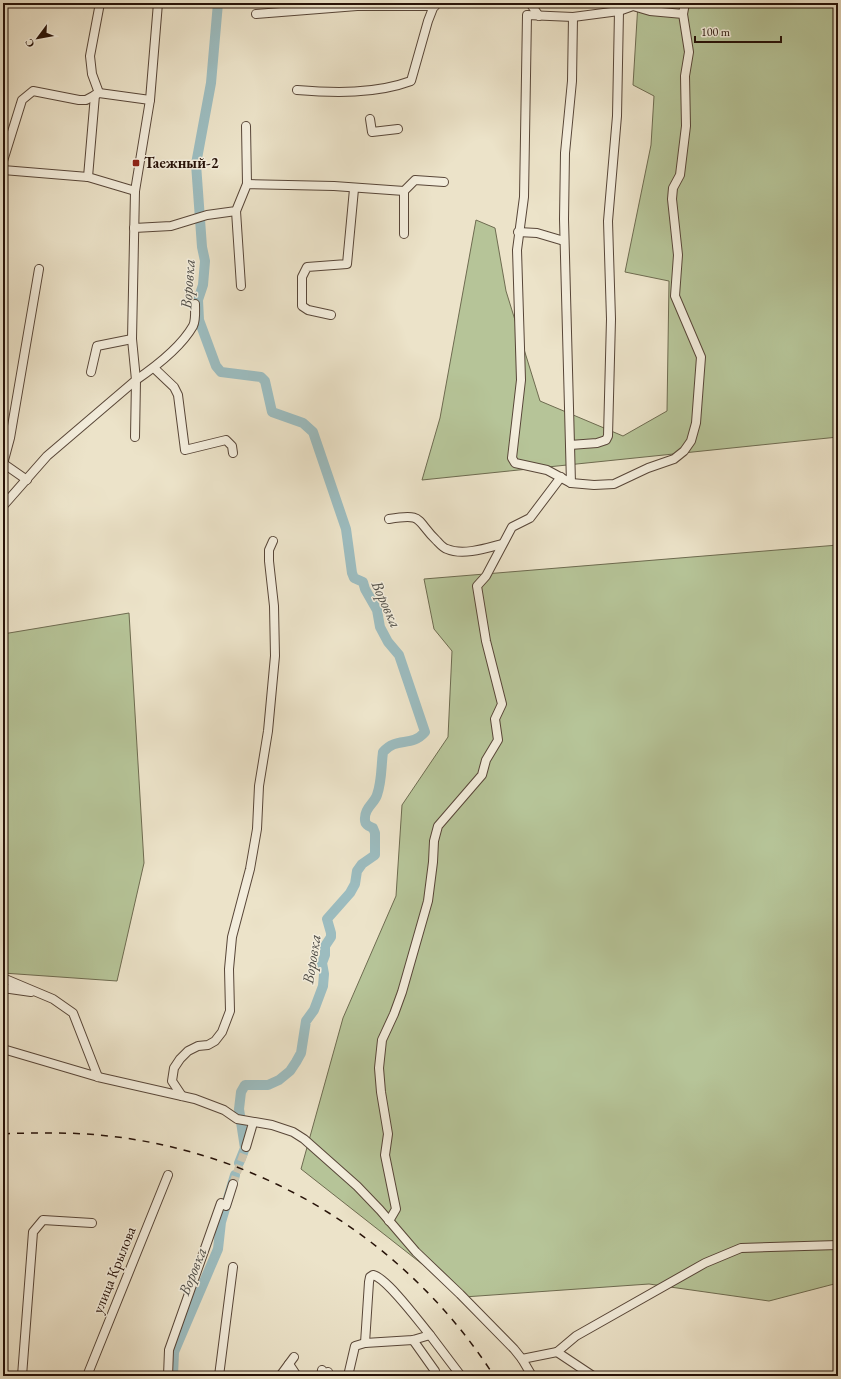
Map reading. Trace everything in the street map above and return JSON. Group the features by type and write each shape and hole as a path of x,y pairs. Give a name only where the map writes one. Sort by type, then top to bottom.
{"street":[{"path":"88,177 97,94 92,74 90,56 100,3"},
{"path":"135,437 136,380 132,339 135,191 150,100 158,3"},
{"path":"530,3 539,16"},
{"path":"683,14 650,11 633,6 619,11 573,17 527,15 524,197 518,232 517,250 521,380 512,458 514,463 547,470 571,483 594,485 614,484 648,468 674,459 684,451 691,441 696,423 701,357 675,296 678,255 672,199 673,188 681,171 686,126 685,76 688,52 683,14 685,3"},
{"path":"256,14 357,6 435,5 428,21 411,80 396,87 329,93 297,90"},
{"path":"570,445 597,443 606,440 608,436 611,319 608,221 617,116 619,11"},
{"path":"571,483 564,241 565,153 572,82 573,17"},
{"path":"3,161 22,100 26,95 33,91 79,100 86,100 97,94 150,100"},
{"path":"370,119 372,132 398,129"},
{"path":"241,286 236,211 247,184 246,126"},
{"path":"3,170 88,177 135,191"},
{"path":"404,234 404,191 415,180 444,182"},
{"path":"247,184 334,186 354,189 404,191"},
{"path":"331,315 308,310 302,306 302,277 307,267 347,264 354,189"},
{"path":"134,228 171,226 207,215 236,211"},
{"path":"518,232 537,233 564,241"},
{"path":"26,480 4,464 35,300 39,269"},
{"path":"3,506 47,456 136,380 154,368 175,347 193,325 195,304"},
{"path":"91,372 97,346 132,339"},
{"path":"154,368 174,387 178,395 185,450 226,440 232,446 233,453"},
{"path":"389,1221 396,1209 385,1155 388,1134 381,1092 379,1068 382,1040 399,999 428,901 434,841 438,826 472,789 482,775 486,760 498,740 495,718 502,704 486,641 477,586 486,576 512,527 530,518 561,478"},
{"path":"389,519 410,516 421,521 431,535 446,549 464,552 502,544"},
{"path":"182,1096 172,1081 174,1068 180,1058 188,1051 198,1046 208,1045 215,1041 222,1032 230,1011 229,969 232,937 250,869 256,835 259,786 268,731 275,656 274,606 269,561 269,550 273,541"},
{"path":"3,978 53,999 73,1013 98,1077"},
{"path":"3,988 22,992 36,992"},
{"path":"3,1049 98,1077 182,1096 224,1110 237,1119 284,1128 304,1140 357,1186 416,1252 460,1294 522,1359 532,1376"},
{"path":"246,1147 254,1123"},
{"name":"улица Крылова","path":"87,1376 168,1175"},
{"path":"168,1376 169,1350 223,1204 233,1184"},
{"path":"22,1376 33,1232 43,1220 92,1223"},
{"path":"522,1359 557,1352 576,1336 698,1267 741,1248 838,1245"},
{"path":"219,1376 233,1267"},
{"path":"365,1343 369,1282 370,1277 373,1275 378,1276 390,1288 430,1335 461,1376"},
{"path":"348,1376 355,1346 365,1343 413,1340 430,1335"},
{"path":"413,1340 434,1371"},
{"path":"557,1352 593,1376"},
{"path":"280,1376 292,1360 296,1376"}],"green space":[{"path":"638,3 838,3 838,437 422,480 440,418 476,220 495,228 506,291 540,401 623,436 667,411 669,281 625,272 651,145 654,96 633,85"},
{"path":"838,545 838,1283 769,1301 649,1284 464,1297 301,1169 343,1018 396,896 402,805 448,737 452,651 434,629 424,579"},
{"path":"129,613 144,863 117,981 3,973 3,634"}],"waterway":[{"name":"Воровка","path":"218,3 211,83 196,164 202,247 205,261 203,285 198,300 199,320 216,366 221,372 261,377 265,381 272,412 303,423 313,432 346,529 352,573 354,578 363,582 365,589 377,610 380,627 388,642 399,655 425,732 414,740 394,744 383,752 379,790 365,816 366,823 373,828 375,833 375,855 362,864 357,871 355,884 350,893 327,919 331,937 325,946 325,955 322,963 324,974 323,986 314,1010 306,1021 301,1053 296,1062 290,1071 279,1080 268,1085 245,1085 241,1092 239,1109 245,1148 239,1163"},
{"name":"Воровка","path":"173,1376 174,1352 218,1249 221,1222 235,1175"}],"tunnel":[{"path":"233,1184 246,1147"}],"railway":[{"path":"3,1134 51,1133 117,1137 182,1149 244,1170 303,1198 359,1233 409,1275 455,1322 494,1376"}],"place":[{"name":"Таежный-2","path":"136,163"}]}
